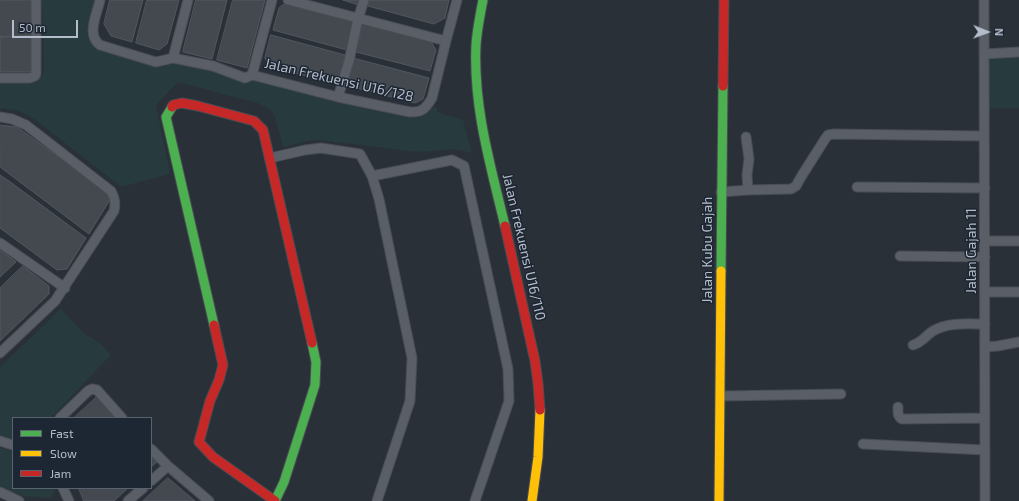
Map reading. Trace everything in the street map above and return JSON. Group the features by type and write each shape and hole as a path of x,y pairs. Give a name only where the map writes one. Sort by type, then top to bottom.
{"street":[{"path":"0,78 30,78 36,74 36,0"},
{"path":"100,0 93,26 93,33 96,42 100,45 156,62 173,58 188,0"},
{"name":"Jalan Frekuensi U16/128","path":"252,75 272,0"},
{"path":"288,0 446,41"},
{"path":"338,97 364,0"},
{"name":"Jalan Frekuensi U16/128","path":"173,58 212,66 245,78 252,75 338,97 410,112 421,111 429,104 432,98 457,0"},
{"name":"Jalan Frekuensi U16/110","path":"483,0 476,48 476,73 479,108 487,151 531,343 538,382 540,406 538,459 532,501"},
{"name":"Jalan Kubu Gajah","path":"719,501 724,0"},
{"name":"Jalan Gajah 11","path":"984,0 986,501"},
{"path":"984,54 1019,52"},
{"path":"182,103 198,106 254,121 263,130 316,362 315,385 284,482 275,501 213,457 199,442 210,401 219,380 223,365 166,117 173,105 182,103"},
{"path":"0,117 12,119 26,125 111,190 115,202 114,211 65,288 55,301 0,353"},
{"path":"722,192 791,189 796,186 828,135 984,136"},
{"path":"746,137 749,160 747,175 748,190"},
{"path":"270,158 321,148 360,154 372,176 379,200 412,358 410,401 377,501"},
{"path":"372,176 452,160 464,166 508,369 509,401 475,501"},
{"path":"857,187 985,188"},
{"path":"985,241 1019,240"},
{"path":"0,243 65,288"},
{"path":"900,256 985,257"},
{"path":"985,292 1019,292"},
{"path":"913,345 919,343 933,331 941,327 951,325 985,324"},
{"path":"985,347 1019,342"},
{"path":"61,417 88,390 92,389 97,390 121,417"},
{"path":"720,396 841,394"},
{"path":"898,408 899,418 902,419 985,418"},
{"path":"0,441 12,445"},
{"path":"863,444 985,450"},
{"path":"152,450 168,466 209,501"},
{"path":"152,480 168,466"},
{"path":"63,489 68,501"},
{"path":"128,501 142,489"},
{"path":"0,492 19,501"}],"green space":[{"path":"42,0 95,0 88,26 90,36 151,64 173,58 264,79 375,110 411,118 418,118 426,114 432,108 437,108 437,112 463,120 472,153 455,149 418,152 318,140 283,147 275,117 270,109 257,103 178,82 156,105 170,173 121,187 37,121 24,113 0,108 0,82 34,82 43,75"},
{"path":"1019,55 1019,108 989,108 990,57"},
{"path":"61,309 85,334 100,343 111,355 52,417 12,417 12,439 0,436 0,367"},
{"path":"0,448 12,451 12,489 56,489 52,496 48,498 22,496 0,486"}],"building":[{"path":"0,0 31,0 32,36 0,37"},
{"path":"110,0 143,0 132,42 111,36 104,24"},
{"path":"147,0 179,0 167,44 159,50 136,43"},
{"path":"196,0 227,0 212,59 183,52"},
{"path":"233,0 265,0 247,68 217,60"},
{"path":"343,0 361,0 360,5"},
{"path":"370,0 449,0 445,18 434,24 368,6"},
{"path":"286,3 354,21 347,50 273,30 279,8"},
{"path":"364,23 430,40 436,50 430,71 356,52"},
{"path":"271,35 345,55 338,84 269,66 265,58"},
{"path":"32,36 33,72 0,72 0,37"},
{"path":"353,58 429,78 423,99 415,103 345,85"},
{"path":"0,125 17,127 111,195 108,203 89,234 0,167"},
{"path":"0,175 86,238 67,269 57,270 0,228"},
{"path":"0,250 16,262 0,277"},
{"path":"23,266 49,286 49,294 0,341 0,288"},
{"path":"98,396 118,417 75,417"},
{"path":"152,454 158,461 152,466"},
{"path":"168,478 195,501 143,501"},
{"path":"79,489 127,489 114,501 84,501"}],"traffic: fast":[{"path":"483,0 476,45 477,91 484,137 505,226"},
{"path":"721,271 723,86"},
{"path":"172,107 166,117 214,325"},
{"path":"275,501 284,482 315,385 316,362 312,343"}],"traffic: slow":[{"path":"719,501 721,271"},
{"path":"532,501 538,457 540,410"}],"traffic: jam":[{"path":"723,86 724,0"},
{"path":"172,107 173,105 182,103 198,106 254,121 263,130 312,343"},
{"path":"505,226 535,361 540,410"},
{"path":"214,325 223,365 219,380 210,401 199,442 213,457 275,501"}]}
